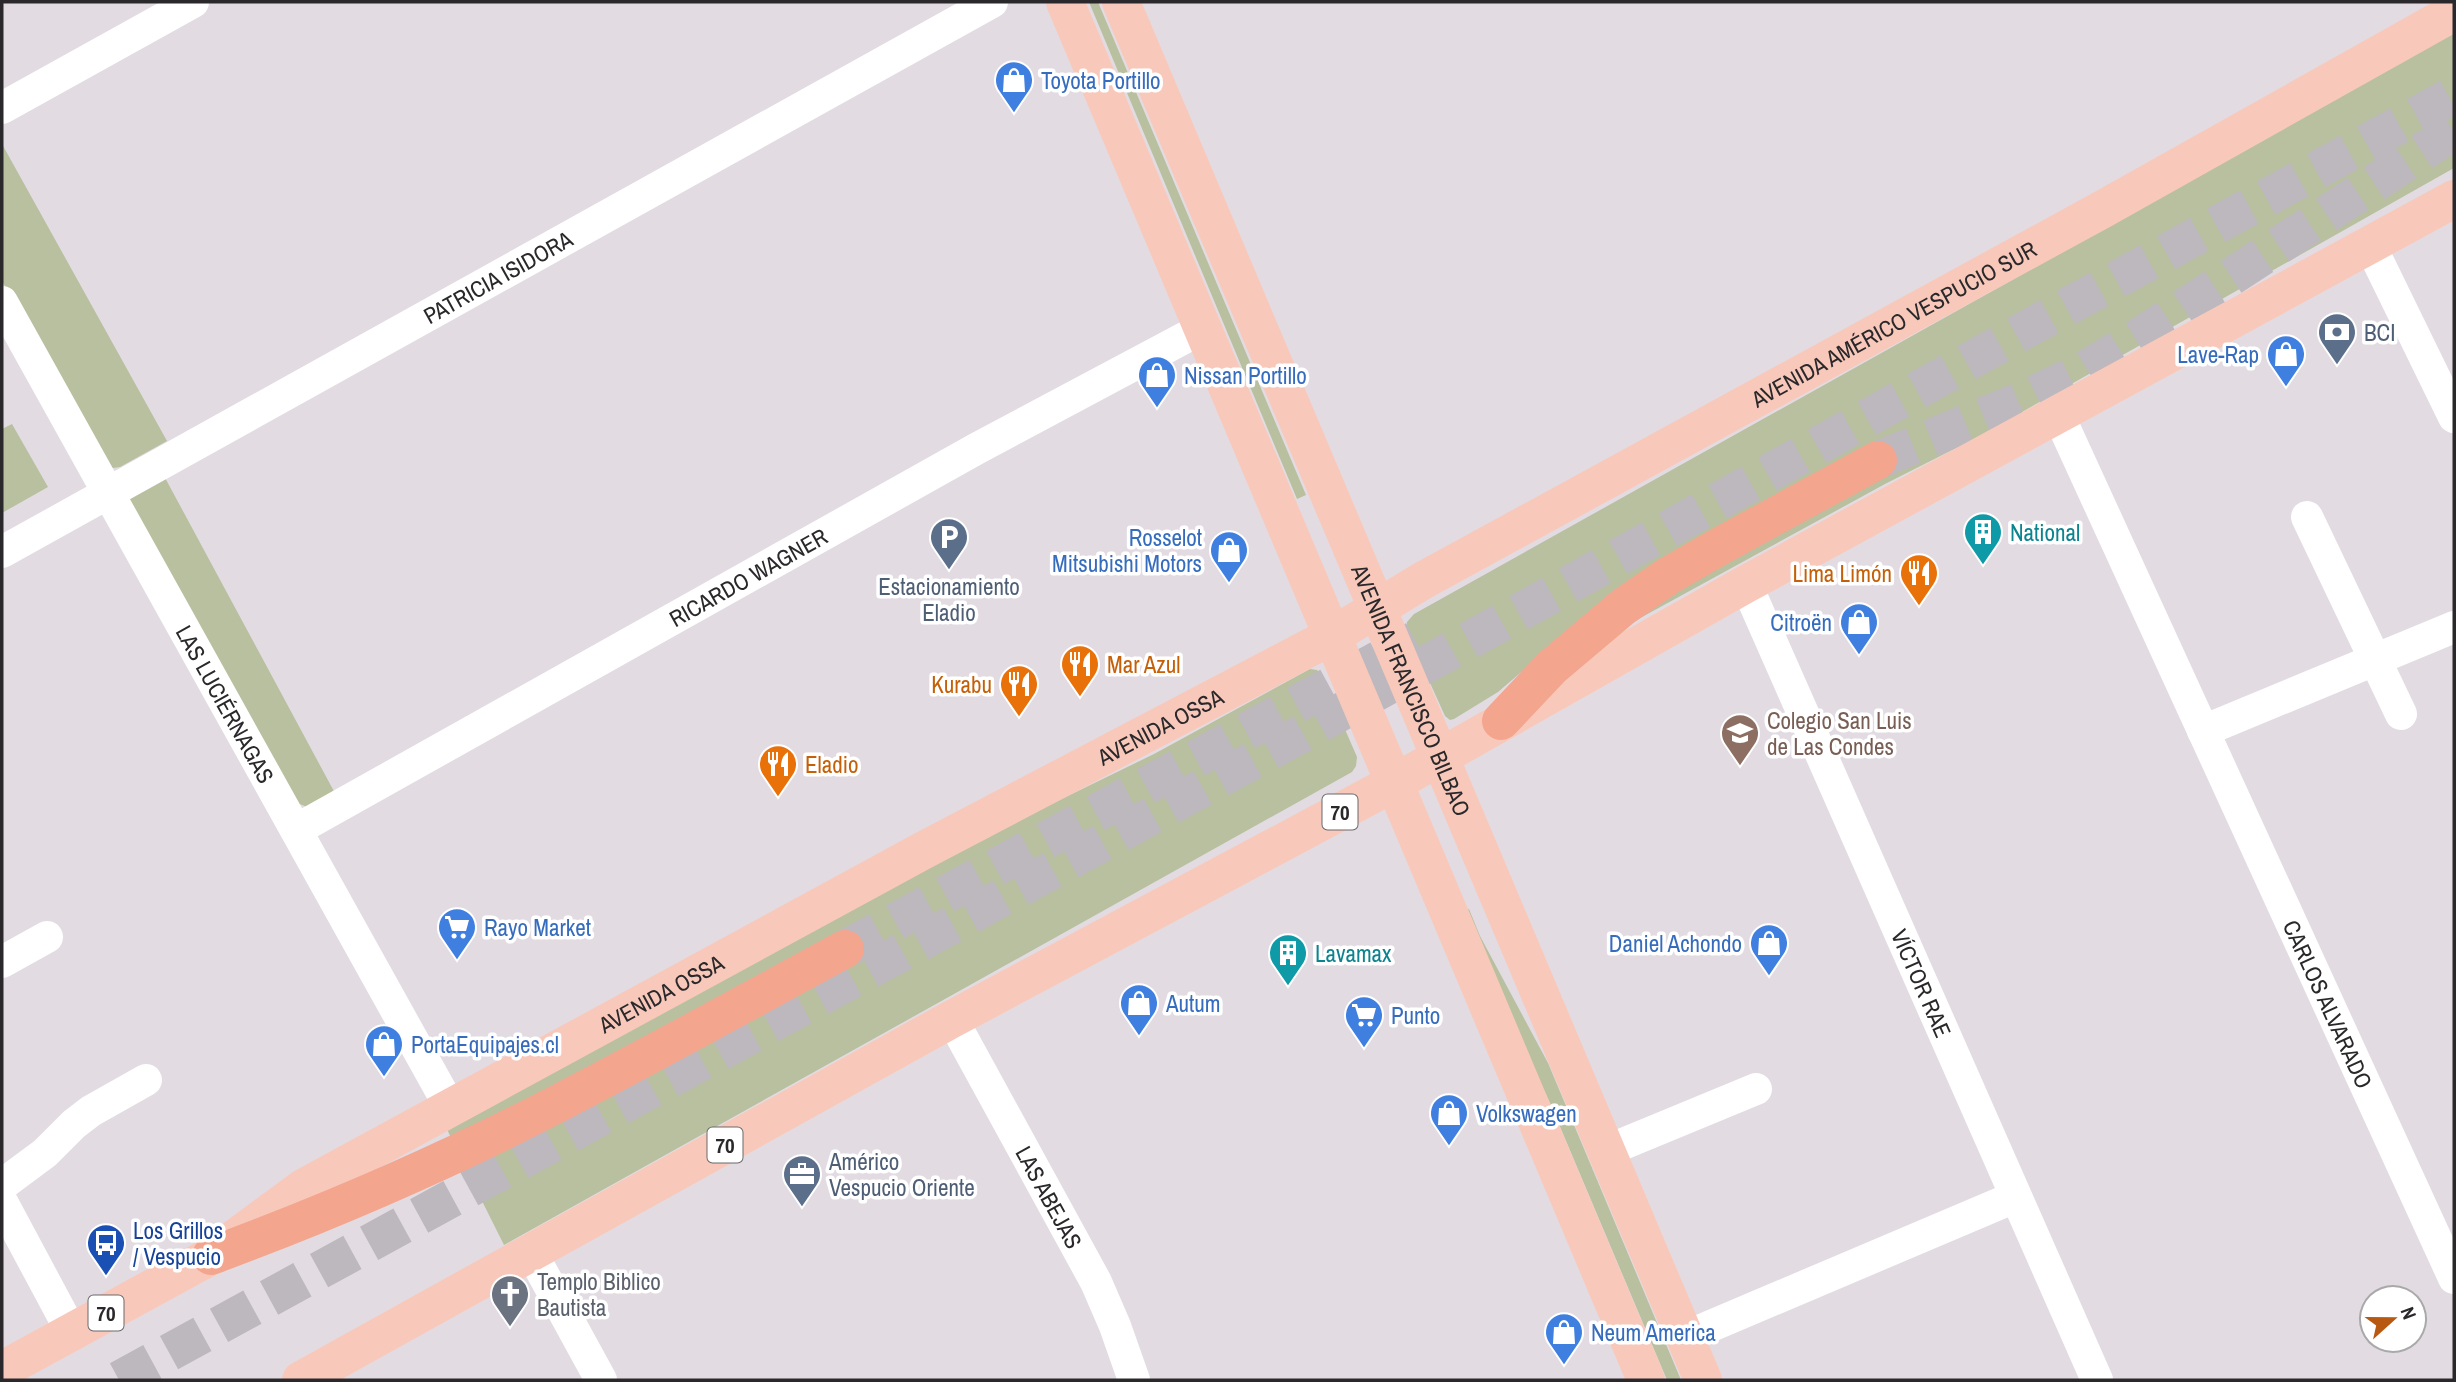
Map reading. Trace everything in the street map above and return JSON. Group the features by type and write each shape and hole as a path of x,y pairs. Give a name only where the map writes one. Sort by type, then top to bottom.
{"highway":[{"path":"1501,721 1552,667 1646,591 1722,545 1878,460"},
{"path":"211,1256 315,1217 550,1108 845,949"}],"main road":[{"path":"1065,2 1646,1380"},
{"name":"AVENIDA FRANCISCO BILBAO","path":"1121,2 1703,1380"},
{"name":"AVENIDA AMÉRICO VESPUCIO SUR","path":"1332,636 1422,582 2091,216 2454,12"},
{"path":"1501,721 1746,584 2454,199"},
{"name":"AVENIDA OSSA","path":"2,1370 211,1256 303,1188 934,845 1332,636"},
{"name":"70","path":"301,1380 952,1019 1394,783 1501,721"}],"street":[{"path":"2,108 193,2"},
{"name":"PATRICIA ISIDORA","path":"2,552 992,2"},
{"path":"2370,245 2454,417"},
{"name":"LAS LUCIÉRNAGAS","path":"2,302 450,1107"},
{"name":"RICARDO WAGNER","path":"296,830 976,449 1203,328"},
{"name":"CARLOS ALVARADO","path":"2058,414 2454,1278"},
{"path":"2307,517 2400,715"},
{"name":"VÍCTOR RAE","path":"1746,584 2096,1380"},
{"path":"2203,731 2454,627"},
{"path":"2,962 47,937"},
{"name":"LAS ABEJAS","path":"952,1019 1096,1282 1134,1380"},
{"path":"2,1185 45,1153 91,1111 146,1080"},
{"path":"1606,1152 1756,1089"},
{"path":"1685,1337 2015,1197"},
{"path":"2,1202 71,1332"},
{"path":"531,1252 601,1380"}],"green space":[{"path":"1089,2 1098,2 1306,495 1297,499"},
{"path":"2454,33 2454,168 1976,438 1885,484 1611,634 1566,634 1498,692 1454,719 1450,720 1445,716 1406,630 1407,622 1414,614"},
{"path":"2,144 167,441 120,467 105,465 2,281"},
{"path":"12,424 48,487 2,513 2,429"},
{"path":"163,474 336,795 310,808 297,803 130,501 130,497"},
{"path":"1310,669 1321,674 1357,757 1352,772 504,1245 465,1167 861,961 843,930 545,1094 451,1138 445,1125 967,845 1154,754"},
{"path":"1469,909 1480,936 1548,1063 1681,1380 1667,1380 1550,1103 1462,912"}],"tunnel":[{"path":"119,1380 1314,727 2052,315 2454,95"},
{"path":"1878,460 2025,399 2083,371 2454,131"},
{"path":"845,949 1415,640"}],"place":[{"name":"Toyota Portillo","path":"1014,114"},
{"name":"BCI","path":"2337,366"},
{"name":"Lave-Rap","path":"2286,388"},
{"name":"Nissan Portillo","path":"1157,409"},
{"name":"National","path":"1983,566"},
{"name":"Estacionamiento Eladio","path":"949,571"},
{"name":"Rosselot Mitsubishi Motors","path":"1229,584"},
{"name":"Lima Limón","path":"1919,607"},
{"name":"Citroën","path":"1859,656"},
{"name":"Mar Azul","path":"1080,698"},
{"name":"Kurabu","path":"1019,718"},
{"name":"Colegio San Luis de Las Condes","path":"1740,767"},
{"name":"Eladio","path":"778,798"},
{"name":"Rayo Market","path":"457,961"},
{"name":"Daniel Achondo","path":"1769,977"},
{"name":"Lavamax","path":"1288,987"},
{"name":"Autum","path":"1139,1037"},
{"name":"Punto","path":"1364,1049"},
{"name":"PortaEquipajes.cl","path":"384,1078"},
{"name":"Volkswagen","path":"1449,1147"},
{"name":"Américo Vespucio Oriente","path":"802,1208"},
{"name":"Los Grillos / Vespucio","path":"106,1277"},
{"name":"Templo Biblico Bautista","path":"510,1328"},
{"name":"Neum America","path":"1564,1366"}]}
